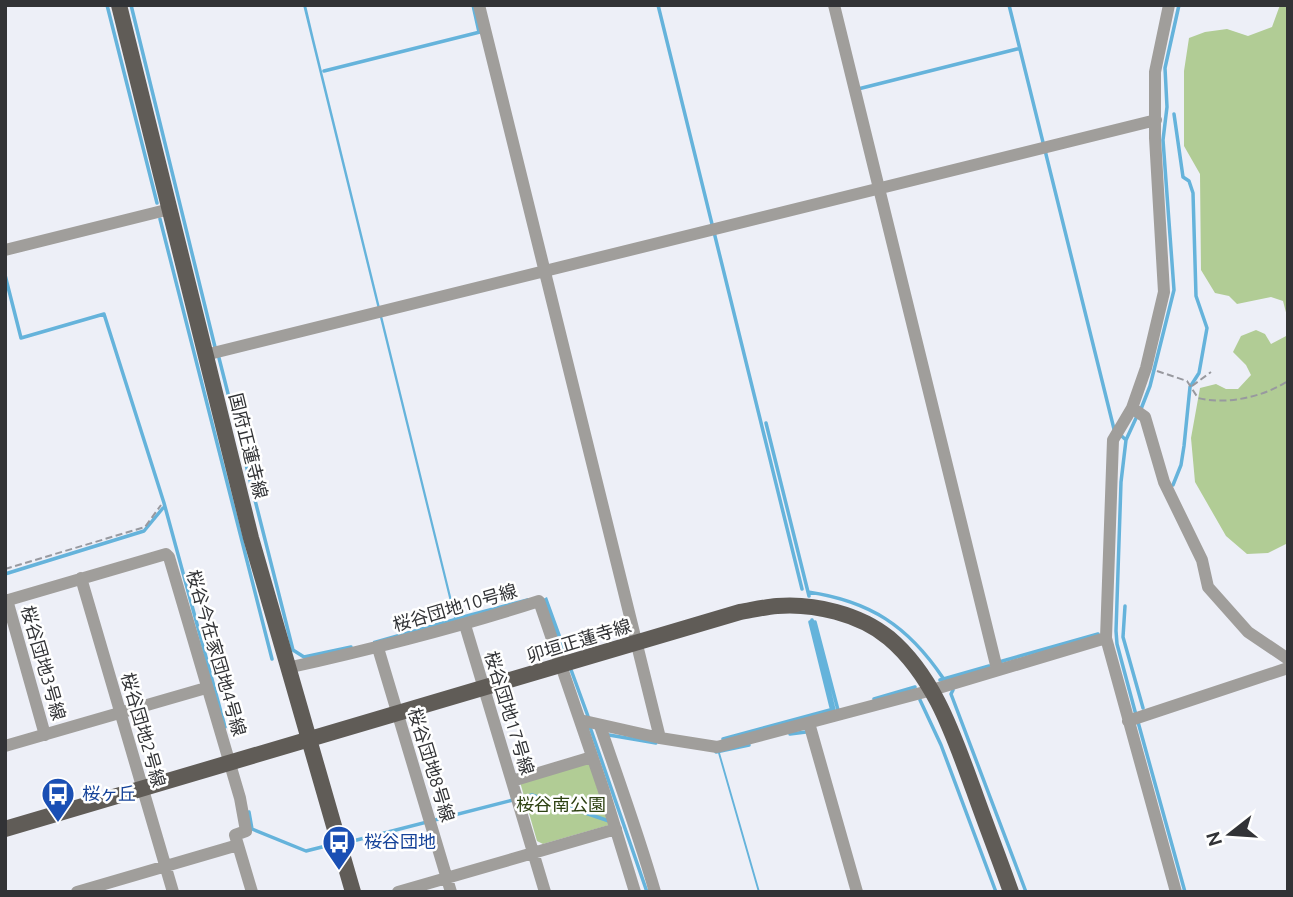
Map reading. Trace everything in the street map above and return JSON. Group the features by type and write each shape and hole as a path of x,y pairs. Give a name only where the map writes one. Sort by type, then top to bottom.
{"main road":[{"name":"国府正蓮寺線","path":"119,5 251,538 353,892"},
{"name":"卯垣正蓮寺線","path":"5,829 740,612 776,606 802,606 834,611 888,637 923,677 932,690 960,752 1011,892"}],"street":[{"path":"480,5 660,738"},
{"path":"834,5 997,669"},
{"path":"1169,5 1155,72 1155,138 1164,292 1146,368 1132,408 1113,440 1106,638 1176,892"},
{"path":"205,355 1156,120"},
{"path":"5,250 170,209"},
{"path":"1132,408 1145,416 1164,482 1202,560 1208,587 1248,632 1288,659"},
{"name":"桜谷今在家団地4号線","path":"6,601 166,554 169,556 240,798 246,831 235,835 238,845"},
{"name":"桜谷団地2号線","path":"81,578 173,892"},
{"name":"桜谷団地3号線","path":"6,601 45,734"},
{"name":"桜谷団地10号線","path":"287,668 465,625 539,601 617,829 635,892"},
{"name":"桜谷団地17号線","path":"465,625 545,892"},
{"path":"580,720 660,738 718,747 932,690 1106,638"},
{"name":"桜谷団地8号線","path":"378,648 451,892"},
{"path":"1128,721 1288,668"},
{"path":"5,746 206,688"},
{"path":"809,723 857,892"},
{"path":"600,726 627,807 636,824 655,892"},
{"path":"512,781 592,757"},
{"path":"398,892 617,829"},
{"path":"77,892 92,890 165,865 238,845 252,892"}],"path":[{"path":"1146,368 1187,381 1198,398 1223,401 1267,392 1288,381"},
{"path":"1192,387 1211,372"},
{"path":"5,569 145,527 161,505"}],"green space":[{"path":"1280,5 1288,5 1288,320 1283,301 1271,297 1237,304 1229,296 1215,293 1201,270 1200,174 1184,146 1184,71 1189,38 1205,32 1227,29 1248,36 1272,27"},
{"path":"1256,330 1265,334 1271,344 1288,335 1288,543 1268,553 1247,554 1226,536 1195,482 1191,438 1200,388 1216,384 1226,389 1238,389 1251,375 1246,365 1233,352 1241,336"},
{"name":"桜谷南公園","path":"589,762 609,825 543,844 537,841 520,782"}],"water":[{"path":"303,5 306,5 456,617 528,598 529,600 373,644 373,641 454,618"},
{"path":"547,597 567,652 563,653 543,599"},
{"path":"720,753 760,892 758,892"}],"waterway":[{"path":"107,5 157,203"},
{"path":"131,5 215,347"},
{"path":"473,5 479,32"},
{"path":"658,5 802,589"},
{"path":"1009,5 1114,429 1126,440"},
{"path":"1141,409 1150,386 1174,290 1163,140 1167,107 1165,68 1179,5"},
{"path":"324,71 480,32"},
{"path":"858,89 1017,49"},
{"path":"1173,485 1181,465 1190,387 1199,373 1207,328 1196,296 1193,193 1189,181 1183,177 1174,114"},
{"path":"160,219 272,659"},
{"path":"5,275 21,338 104,314 164,503 225,727"},
{"path":"219,358 293,650 304,657 351,647"},
{"path":"1136,715 1116,631 1121,482 1126,440 1137,416"},
{"path":"766,423 809,596"},
{"path":"5,574 144,531 163,508"},
{"path":"808,592 850,602 886,619 916,644 943,678"},
{"path":"1125,606 1123,637 1143,708"},
{"path":"812,620 834,710"},
{"path":"810,622 831,707"},
{"path":"815,622 838,710"},
{"path":"999,662 1098,634"},
{"path":"940,680 989,666"},
{"path":"570,667 589,719"},
{"path":"874,699 915,687"},
{"path":"953,690 951,694 1026,892"},
{"path":"920,700 941,745 996,892"},
{"path":"723,739 833,711"},
{"path":"1138,722 1185,892"},
{"path":"590,727 647,892"},
{"path":"790,734 806,732"},
{"path":"609,735 656,743"},
{"path":"716,752 749,745"},
{"path":"520,798 532,795 609,821"},
{"path":"349,842 513,800"},
{"path":"249,812 252,829 306,851 326,846"}],"place":[{"name":"桜ヶ丘","path":"58,824"},
{"name":"桜谷団地","path":"339,872"}]}
